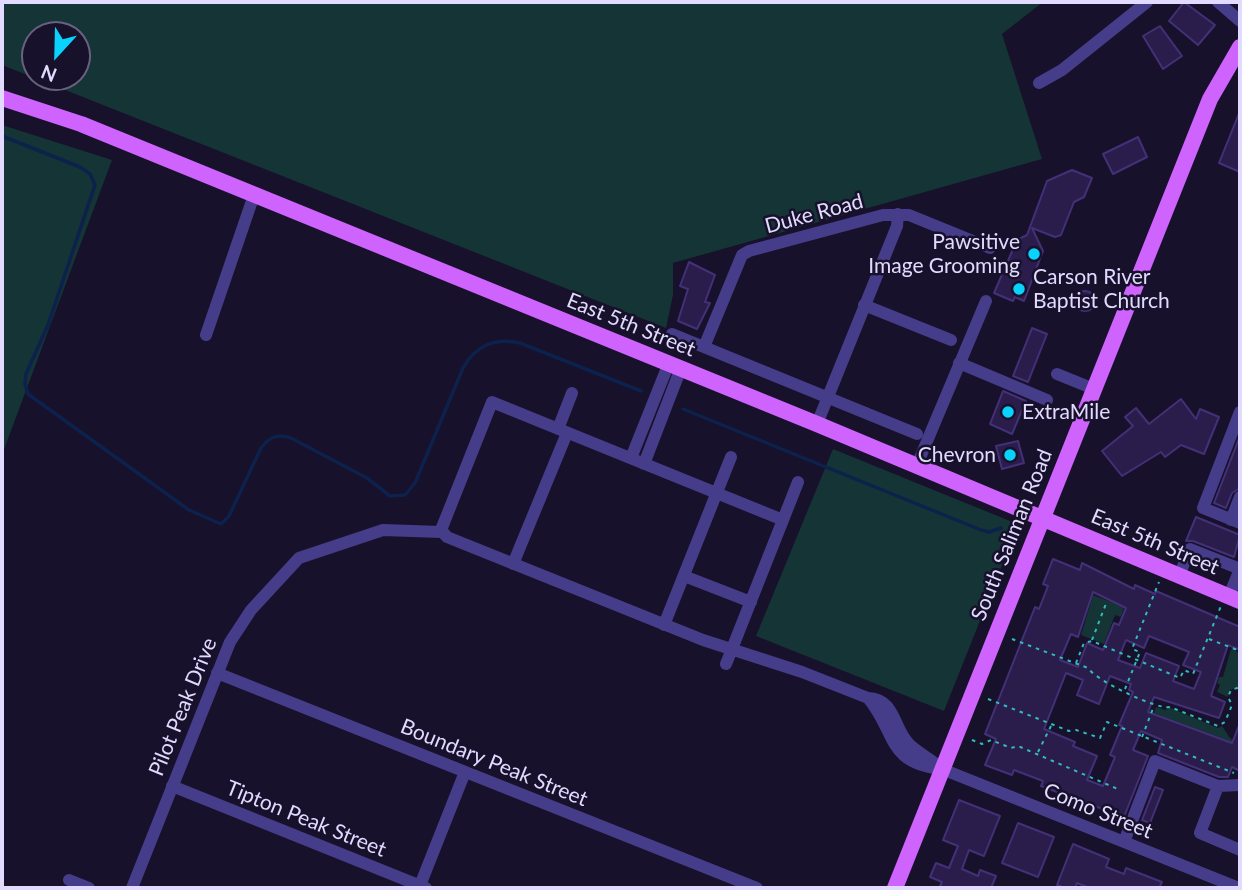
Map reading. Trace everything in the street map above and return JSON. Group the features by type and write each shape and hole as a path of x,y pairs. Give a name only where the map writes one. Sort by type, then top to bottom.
{"main road":[{"name":"South Saliman Road","path":"895,888 1210,99 1240,47"},
{"name":"East 5th Street","path":"2,98 81,124 817,424 1042,517 1230,600"}],"street":[{"path":"1039,83 1062,70 1147,2"},
{"path":"1218,2 1240,21"},
{"path":"206,335 254,195"},
{"path":"817,424 897,226 898,214"},
{"name":"Duke Road","path":"704,347 742,255 883,215 898,214 909,215 990,248"},
{"path":"917,465 986,302"},
{"path":"864,305 951,340"},
{"path":"672,334 917,434"},
{"path":"959,363 1047,400"},
{"path":"637,461 675,366"},
{"path":"1058,374 1094,389"},
{"path":"513,564 563,431 572,393"},
{"path":"441,532 492,402 783,520"},
{"path":"1240,412 1202,508 1236,521 1240,497"},
{"path":"664,625 731,457"},
{"path":"726,664 798,482"},
{"name":"Pilot Peak Drive","path":"132,888 217,673 242,621 299,558 383,530 441,532"},
{"name":"Como Street","path":"441,532 447,537 664,625 884,702 890,723 908,743 942,769 1239,888"},
{"path":"1179,576 1190,549 1240,569 1230,600"},
{"path":"684,576 751,603"},
{"name":"Boundary Peak Street","path":"217,673 757,888"},
{"path":"1124,842 1155,761 1218,786 1240,785"},
{"path":"421,887 465,772"},
{"name":"Tipton Peak Street","path":"172,786 421,887"},
{"path":"1218,786 1200,833 1240,850"},
{"path":"69,880 89,888"}],"path":[{"path":"1125,690 1140,652 1132,649 1160,580"},
{"path":"1076,664 1084,643 1092,641 1181,678 1184,670 1193,674 1208,638 1230,600"},
{"path":"1092,641 1107,601"},
{"path":"1208,638 1240,651"},
{"path":"1012,639 1088,668 1093,676 1125,690 1130,696 1170,707 1218,726 1225,722 1232,705 1228,697 1231,690 1240,687"},
{"path":"988,699 1052,725 1100,738 1107,722 1240,776"},
{"path":"1142,738 1155,705"},
{"path":"1037,753 1052,725"},
{"path":"972,740 982,744 991,740 1011,748 1018,746 1120,790"}],"green space":[{"path":"2,2 1043,2 1002,34 1042,159 673,263 673,295 666,328 68,91 91,91 91,21 21,21 21,73 2,65"},
{"path":"2,125 112,160 3,452 2,452"},
{"path":"833,449 1010,521 1015,533 944,711 756,636"},
{"path":"1093,595 1124,607 1121,617 1115,615 1104,644 1081,635"},
{"path":"1231,649 1240,653 1240,686 1230,690 1228,697 1217,692 1220,685 1217,683 1219,677 1223,677"},
{"path":"1156,707 1165,710 1171,708 1218,728 1222,726 1230,738 1240,745 1154,713"}],"building":[{"path":"1184,2 1215,25 1198,45 1169,21"},
{"path":"1160,26 1182,56 1163,69 1143,36"},
{"path":"1240,111 1240,172 1219,163"},
{"path":"1138,137 1147,157 1113,174 1103,154"},
{"path":"1072,170 1092,178 1084,197 1074,202 1061,235 1055,237 1032,228 1043,251 1024,301 1015,297 1013,301 994,293 1017,240 1027,235 1047,181"},
{"path":"689,262 715,275 705,302 710,303 697,329 678,321 688,289 680,286"},
{"path":"1085,291 1092,294 1095,301 1092,308 1085,311 1078,308 1075,301 1078,294"},
{"path":"1032,328 1047,334 1028,382 1013,376"},
{"name":"ExtraMile","path":"1003,391 1026,401 1012,434 990,424"},
{"path":"1181,399 1196,419 1200,409 1219,417 1204,454 1181,445 1165,457 1161,452 1122,476 1102,451 1133,426 1125,417 1136,408 1149,424"},
{"path":"1240,436 1240,488 1232,493 1226,508 1214,503"},
{"name":"Chevron","path":"1018,441 1024,463 1002,469 996,446"},
{"path":"1196,517 1240,535 1234,557 1193,541 1186,541"},
{"path":"1053,559 1080,570 1082,563 1134,589 1135,585 1155,594 1156,591 1240,627 1240,650 1228,645 1211,696 1225,702 1219,718 1154,697 1148,712 1232,743 1240,723 1240,771 1232,767 1228,777 1219,777 1158,753 1162,740 1141,731 1133,750 1148,756 1124,817 1041,786 1043,781 1014,770 1012,775 985,765 996,739 985,734 1035,607 1039,609 1048,586 1043,584","holes":["1093,592 1126,608 1119,625 1114,623 1103,650 1087,643 1078,667 1060,660 1071,634 1078,637","1149,636 1189,652 1183,665 1201,672 1194,689 1173,681 1179,666 1146,653 1140,668 1118,660 1126,640 1144,648","1066,673 1083,680 1077,695 1099,704 1110,676 1131,684 1129,690 1133,692 1119,725 1122,726 1110,755 1115,757 1103,786 1087,780 1097,756 1073,746 1075,742 1044,729"]},
{"path":"1155,787 1163,790 1150,823 1142,820"},
{"path":"959,800 1000,816 984,856 969,850 962,869 978,876 980,870 996,876 991,888 946,888 940,886 942,882 930,877 936,863 949,868 958,846 943,840"},
{"path":"1018,823 1054,837 1038,877 1002,863"},
{"path":"1073,844 1109,859 1106,867 1124,874 1126,868 1162,882 1159,888 1090,888 1077,883 1075,888 1066,888 1057,885"}],"waterway":[{"path":"2,136 80,167 90,174 95,185 48,325 26,374 28,394 189,510 221,524 229,516 261,448 267,441 278,436 291,438 367,478 390,496 405,495 415,483 463,368 473,354 494,342 520,343 641,391"},
{"path":"683,409 981,530 989,532 1001,528"}],"place":[{"name":"Pawsitive Image Grooming","path":"1034,254"},
{"name":"Carson River Baptist Church","path":"1019,289"},
{"name":"ExtraMile","path":"1008,412"},
{"name":"Chevron","path":"1010,455"}]}
